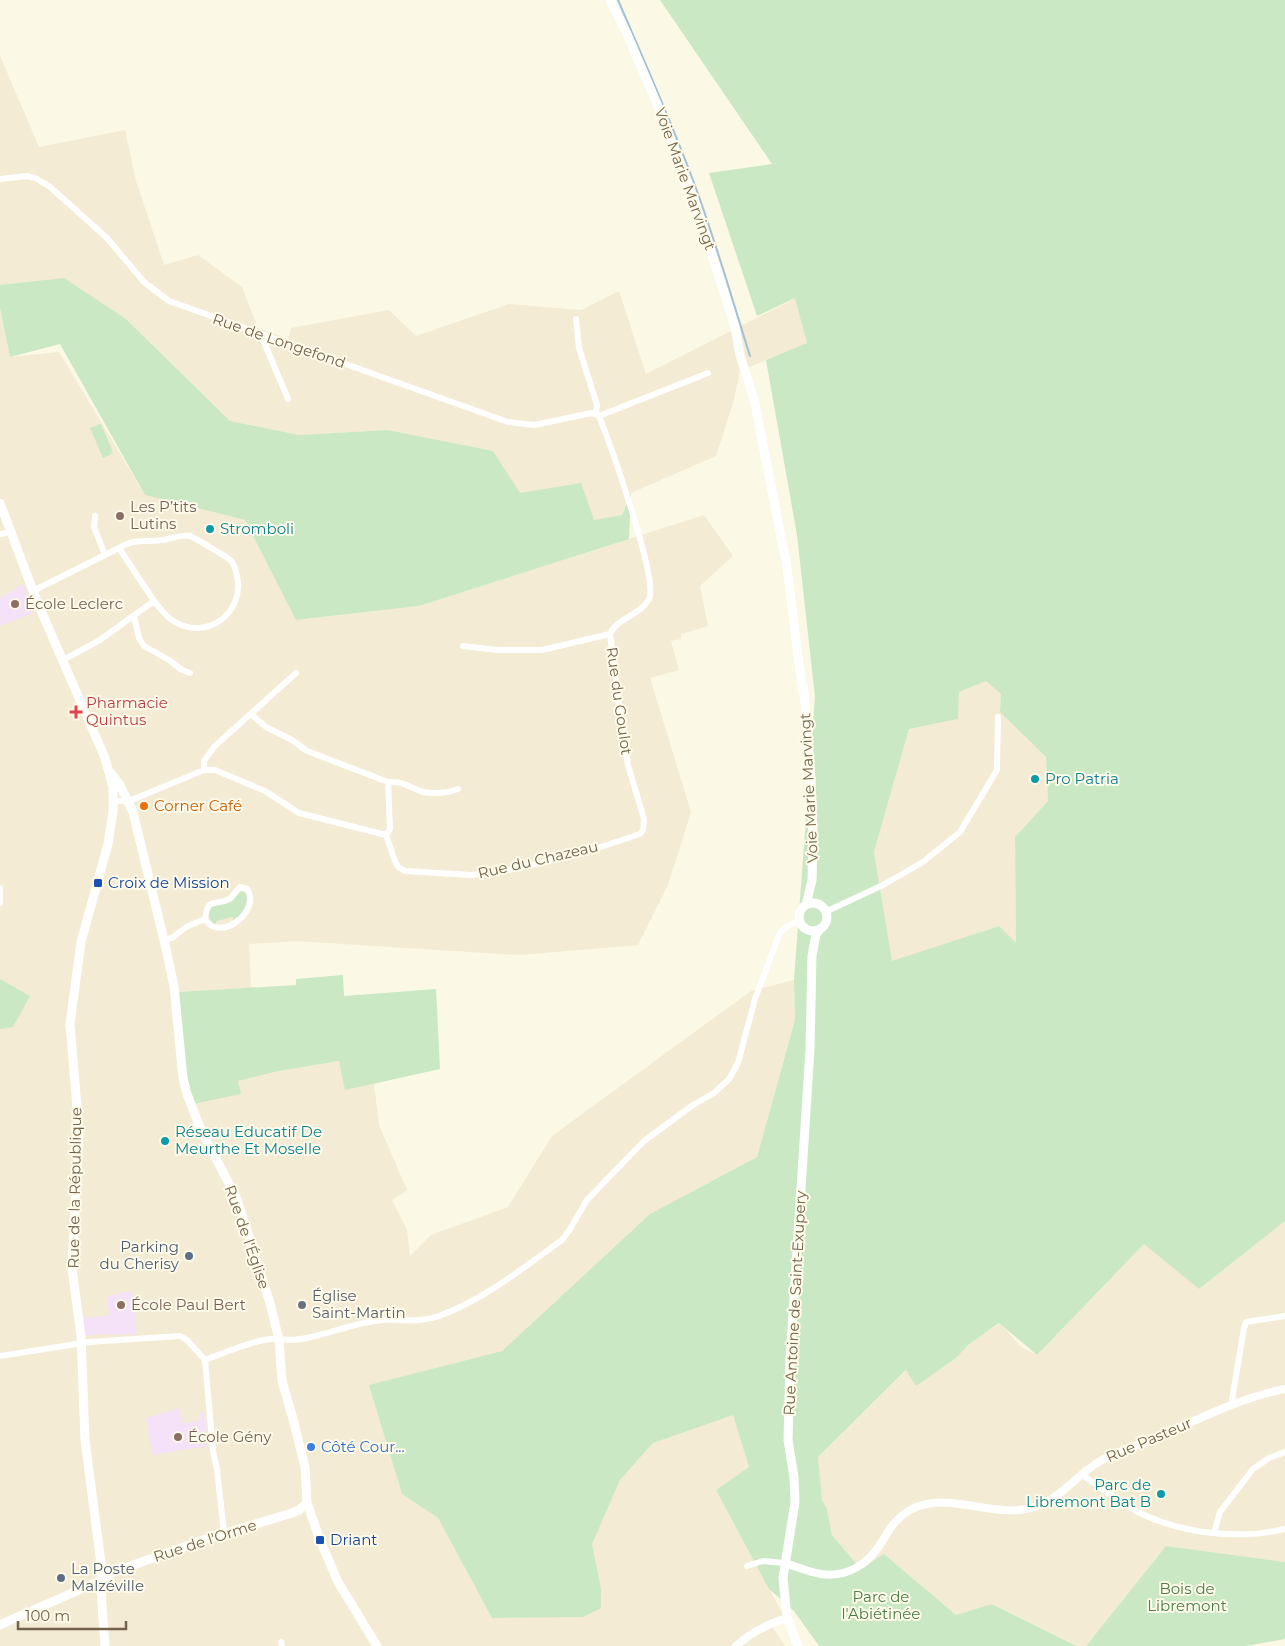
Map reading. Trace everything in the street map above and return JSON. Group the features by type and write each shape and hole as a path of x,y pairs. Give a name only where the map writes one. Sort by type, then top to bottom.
{"main road":[{"name":"Voie Marie Marvingt","path":"610,0 627,34 668,129 689,184 735,327 746,354 752,378 790,588 799,626 812,797 812,880 806,905"},
{"name":"Voie Marie Marvingt","path":"615,0 627,34"},
{"path":"0,503 33,591 110,771"},
{"name":"Rue de la République","path":"105,1646 103,1579 85,1440 81,1343 72,1269 79,1131 70,1024 82,942 106,850 114,801 110,771"},
{"name":"Rue de l'Église","path":"110,771 134,812 174,986 186,1094 201,1130 237,1199 262,1276 279,1340 282,1381 305,1468 307,1503 338,1582 377,1646"},
{"name":"Voie Marie Marvingt","path":"812,880 818,904"},
{"path":"818,904 825,912 826,919 821,928 813,931 805,929 799,920 800,912 806,905 818,904"},
{"name":"Rue Antoine de Saint-Exupery","path":"798,1646 787,1618 784,1588 784,1563 795,1502 794,1477 788,1440 790,1353 810,1049 812,956 816,934 821,928"},
{"name":"Rue Antoine de Saint-Exupery","path":"805,929 812,956"},
{"name":"Rue de l'Orme","path":"0,1625 103,1579 111,1573 224,1533 289,1514 299,1510 307,1503"}],"street":[{"name":"Rue de Longefond","path":"0,179 21,176 35,178 42,182 107,238 144,282 154,292 168,301 508,422 534,425 592,413 597,415 708,373"},
{"name":"Rue du Goulot","path":"576,320 578,348 597,406 597,415 638,528 650,588 649,600 616,625 610,634 623,738 628,765 644,819 643,830"},
{"path":"262,335 288,399"},
{"path":"95,516 94,527 105,555"},
{"path":"0,534 11,532"},
{"path":"33,591 119,548 139,540 160,540 190,536 224,555 232,562 238,585 235,604 227,615 212,625 189,628 176,623 154,601 119,548"},
{"path":"63,660 100,640 154,601"},
{"path":"134,616 139,638 144,646 190,673"},
{"path":"462,646 497,650 542,650 610,634"},
{"path":"204,770 204,761 215,746 296,673"},
{"path":"251,714 266,727 292,740 307,751 388,782 412,786 422,792 446,793 458,789"},
{"path":"825,912 883,885 923,862 960,832 997,770 998,717"},
{"path":"114,801 129,801 204,770 215,770 265,791 299,813 386,835 390,829 388,782"},
{"name":"Rue du Chazeau","path":"386,835 398,867 405,871 471,875 500,872 580,854 640,834 643,830"},
{"path":"240,887 250,892 250,904 239,920 233,924 217,928 204,920 208,907 212,903 230,899 240,887"},
{"path":"0,888 0,903"},
{"path":"164,940 172,938 186,927 204,920"},
{"path":"206,1360 248,1344 274,1338 279,1340 301,1339 365,1323 383,1320 422,1321 439,1316 489,1292 562,1240 587,1200 644,1141 693,1105 714,1093 729,1079 738,1063 755,999 779,935 787,926 799,920"},
{"path":"1234,1404 1234,1391 1246,1322 1285,1316"},
{"path":"0,1356 81,1343 130,1338 180,1336 187,1340 206,1360 213,1451 217,1469 224,1533"},
{"name":"Rue Pasteur","path":"784,1563 821,1574 847,1572 871,1558 894,1523 914,1508 941,1502 1001,1511 1025,1510 1053,1498 1095,1464 1109,1457 1234,1404 1260,1394 1285,1389"},
{"path":"1214,1533 1220,1512 1253,1469 1269,1458 1285,1452"},
{"path":"1082,1474 1115,1498 1150,1518 1214,1533 1253,1534 1285,1529"},
{"path":"747,1566 763,1561 784,1563"},
{"path":"736,1646 768,1623 787,1618"}],"shaded area":[{"path":"0,56 39,147 125,130 136,181 164,265 198,255 242,287 258,328 288,339 291,328 389,310 416,336 509,304 581,310 619,291 646,374 796,298 807,343 740,371 733,403 716,456 631,493 622,515 594,521 520,493 387,430 299,435 230,421 126,319 64,279 0,285"},
{"path":"0,308 10,357 59,352 145,495 245,520 297,620 419,606 704,515 733,556 700,586 708,626 681,634 681,639 671,641 679,670 650,678 691,812 668,885 638,945 520,955 296,941 249,944 251,988 178,992 240,1094 237,1081 279,1071 340,1061 345,1089 374,1083 379,1125 407,1190 392,1200 407,1230 410,1256 431,1235 508,1207 552,1136 751,991 794,980 795,1020 757,1157 650,1214 502,1351 370,1385 402,1494 438,1518 492,1618 601,1589 591,1544 620,1480 653,1443 733,1414 749,1467 716,1490 784,1616 771,1625 785,1646 0,1646"},
{"name":"École Leclerc","path":"23,584 33,613 0,626 0,598"},
{"path":"986,681 1001,694 1000,712 1046,757 1048,801 1015,837 1016,944 998,926 892,962 874,852 909,729 958,719 959,692"},
{"path":"1285,1221 1285,1562 1166,1546 1086,1646 1076,1646 993,1604 956,1615 884,1554 861,1569 832,1535 827,1509 822,1501 818,1457 907,1370 916,1385 956,1358 968,1345 1000,1323 1021,1347 1037,1355 1145,1243 1199,1289"},
{"name":"École Paul Bert","path":"132,1291 137,1334 85,1335 83,1318 109,1315 107,1296"},
{"name":"École Gény","path":"180,1408 182,1423 199,1421 199,1413 204,1412 207,1446 152,1455 146,1418"}],"green space":[{"name":"Parc de l'Abiétinée","path":"660,0 1285,0 1285,1221 1199,1289 1144,1244 1037,1355 999,1323 968,1345 956,1358 916,1386 906,1370 818,1457 822,1500 827,1509 832,1535 861,1569 884,1554 956,1615 992,1604 1076,1646 819,1646 794,1611 769,1589 716,1490 749,1467 733,1415 653,1443 620,1480 592,1544 601,1589 601,1608 583,1617 492,1618 438,1518 402,1494 369,1385 502,1351 650,1214 757,1157 795,1020 794,980 815,697 797,535 766,360 807,343 795,298 757,316 709,173 772,164","holes":["986,681 1001,694 1000,712 1046,757 1048,801 1015,837 1016,943 999,926 892,961 874,852 909,729 958,719 959,692"]},
{"path":"64,278 126,319 230,421 299,435 387,430 493,451 520,493 581,483 594,520 622,515 631,493 629,539 419,606 296,620 245,520 145,495 60,344 10,357 0,308 0,285"},
{"path":"101,424 113,453 103,458 90,428"},
{"path":"243,891 247,895 244,910 233,922 233,917 217,921 215,925 208,913 210,907 231,902"},
{"path":"343,975 344,996 436,989 440,1069 345,1090 339,1061 279,1071 238,1081 241,1094 193,1104 187,1079 178,992 296,985 296,979"},
{"path":"0,979 30,996 13,1027 0,1029"},
{"name":"Bois de Libremont","path":"1166,1546 1285,1562 1285,1639 1246,1646 1086,1646"}],"waterway":[{"path":"618,0 683,153 715,243 750,356"}],"place":[{"name":"Les P’tits Lutins","path":"120,516"},
{"name":"Stromboli","path":"210,529"},
{"name":"École Leclerc","path":"15,604"},
{"name":"Pharmacie Quintus","path":"76,712"},
{"name":"Pro Patria","path":"1035,779"},
{"name":"Corner Café","path":"144,806"},
{"name":"Croix de Mission","path":"98,883"},
{"name":"Réseau Educatif De Meurthe Et Moselle","path":"165,1141"},
{"name":"Parking du Cherisy","path":"189,1256"},
{"name":"École Paul Bert","path":"121,1305"},
{"name":"Église Saint-Martin","path":"302,1305"},
{"name":"École Gény","path":"178,1437"},
{"name":"Côté Cour...","path":"311,1447"},
{"name":"Parc de Libremont Bat B","path":"1161,1494"},
{"name":"Driant","path":"320,1540"},
{"name":"La Poste Malzéville","path":"61,1578"}]}
